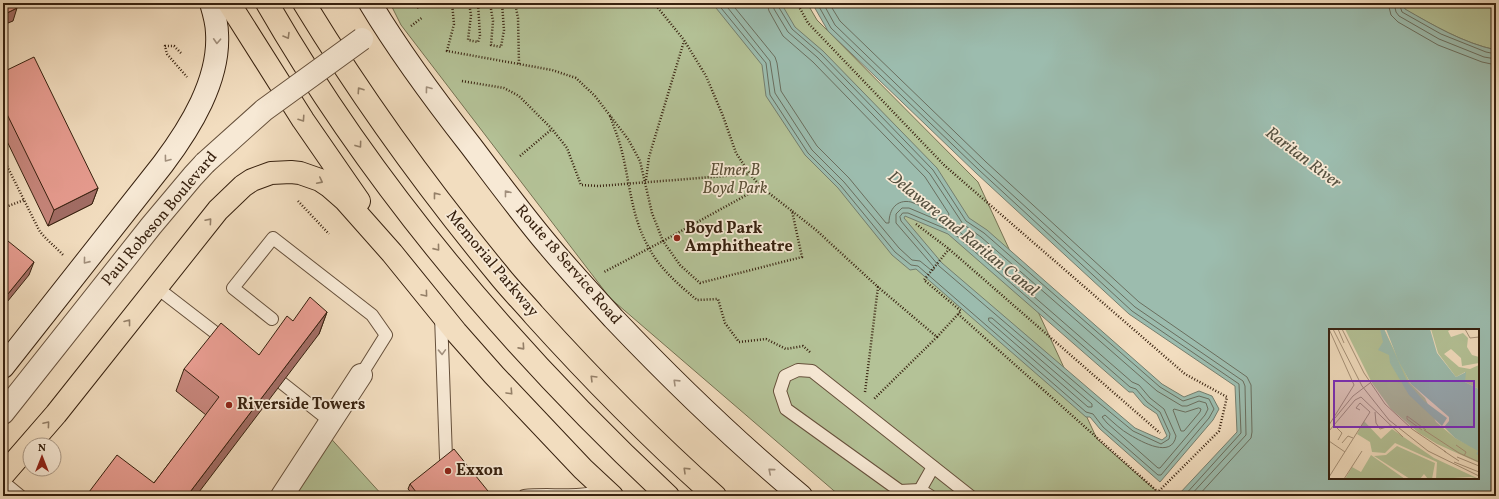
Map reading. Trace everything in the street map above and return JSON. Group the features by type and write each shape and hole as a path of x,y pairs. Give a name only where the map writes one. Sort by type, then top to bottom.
{"highway":[{"path":"229,3 288,97 392,253"},
{"name":"Memorial Parkway","path":"267,3 298,54 353,137 403,205 462,279 529,356 590,420 668,496"},
{"name":"Memorial Parkway","path":"304,3 347,70 402,150 499,275 586,371 715,496"},
{"path":"3,475 56,414 208,222 227,201 252,180 271,173 291,172 320,180 345,200 392,253 494,375 583,470 609,493"}],"main road":[{"path":"3,367 174,149 199,107 209,81 217,43 216,24 211,3"},
{"name":"Route 18 Service Road","path":"370,3 382,24 422,81 557,256 661,367 729,434 801,496"},
{"name":"Paul Robeson Boulevard","path":"3,413 151,226 205,163 268,106 382,24"},
{"path":"282,496 360,375"}],"lane":[{"path":"272,319 233,288 272,238 372,315 386,335 360,375"},
{"path":"156,287 234,347"},
{"path":"441,313 446,458 460,474"},
{"path":"930,496 920,490 900,491 786,409 780,391 785,376 798,370 812,371 970,496"},
{"path":"282,383 330,421"},
{"path":"920,490 934,467"},
{"path":"3,482 20,496"},
{"path":"524,496 581,496 609,493"}],"path":[{"path":"417,8 424,3"},
{"path":"452,3 454,24 447,51 552,70 576,78 595,96 628,139 640,161 652,213 663,241 680,265 700,283 802,257 792,211"},
{"path":"469,3 471,15 468,40 478,42 480,36 478,3"},
{"path":"490,3 493,20 492,44 501,47 504,30 502,3"},
{"path":"515,3 518,18 519,64"},
{"path":"654,3 684,40 706,76 723,116 736,153 761,187 816,230 937,337"},
{"path":"797,3 808,23 944,165 1185,374 1226,397 1219,431 1158,492"},
{"path":"407,29 423,17"},
{"path":"646,183 649,157 684,40"},
{"path":"181,53 174,46 165,46 167,54 184,74"},
{"path":"462,81 504,88 519,96 552,129 567,148 581,185 599,186 646,183 750,174"},
{"path":"609,114 621,148 635,215 649,249 662,267 682,288 697,300 718,299 726,323 732,333"},
{"path":"520,156 552,129"},
{"path":"3,158 38,230 45,239 58,249 77,272"},
{"path":"604,272 761,187"},
{"path":"3,208 24,200"},
{"path":"298,201 329,234"},
{"path":"916,224 949,249 1160,433"},
{"path":"873,400 937,337 961,310 924,280 949,249"},
{"path":"865,394 878,286"},
{"path":"958,314 1162,496"}],"green space":[{"name":"Elmer B Boyd Park","path":"390,3 807,3 817,20 978,182 1097,439 1162,496 840,496 610,298 401,25"},
{"path":"1403,3 1496,3 1496,50 1472,43 1437,27 1404,9"},
{"path":"325,432 383,496 284,496"}],"water":[{"name":"Delaware and Raritan Canal","path":"712,3 781,3 795,27 823,51 937,168 969,218 987,230 1162,384 1184,397 1199,391 1212,396 1219,409 1213,420 1160,482 1100,429 1090,417 1086,417 916,269 910,270 892,255 838,188 805,155 766,96 762,65","holes":["905,216 948,234 1129,392 1133,392 1144,405 1157,414 1167,436 1162,440 1135,428 942,263 904,218"]},
{"name":"Raritan River","path":"812,3 1403,3 1405,9 1449,33 1472,43 1496,50 1496,496 1181,496 1179,494 1237,432 1235,386 1129,314 976,173 828,31"}],"building":[{"path":"3,3 15,3 17,8 3,15"},
{"path":"34,57 98,188 54,210 3,106 3,72"},
{"path":"3,237 34,262 3,300"},
{"path":"310,297 327,312 187,496 86,496 117,455 154,483 219,397 184,369 221,323 259,355 287,316 293,321"},
{"name":"Exxon","path":"454,449 492,496 419,496 410,484"}],"place":[{"name":"Boyd Park Amphitheatre","path":"677,238"},
{"name":"Riverside Towers","path":"229,405"},
{"name":"Exxon","path":"448,471"}]}
